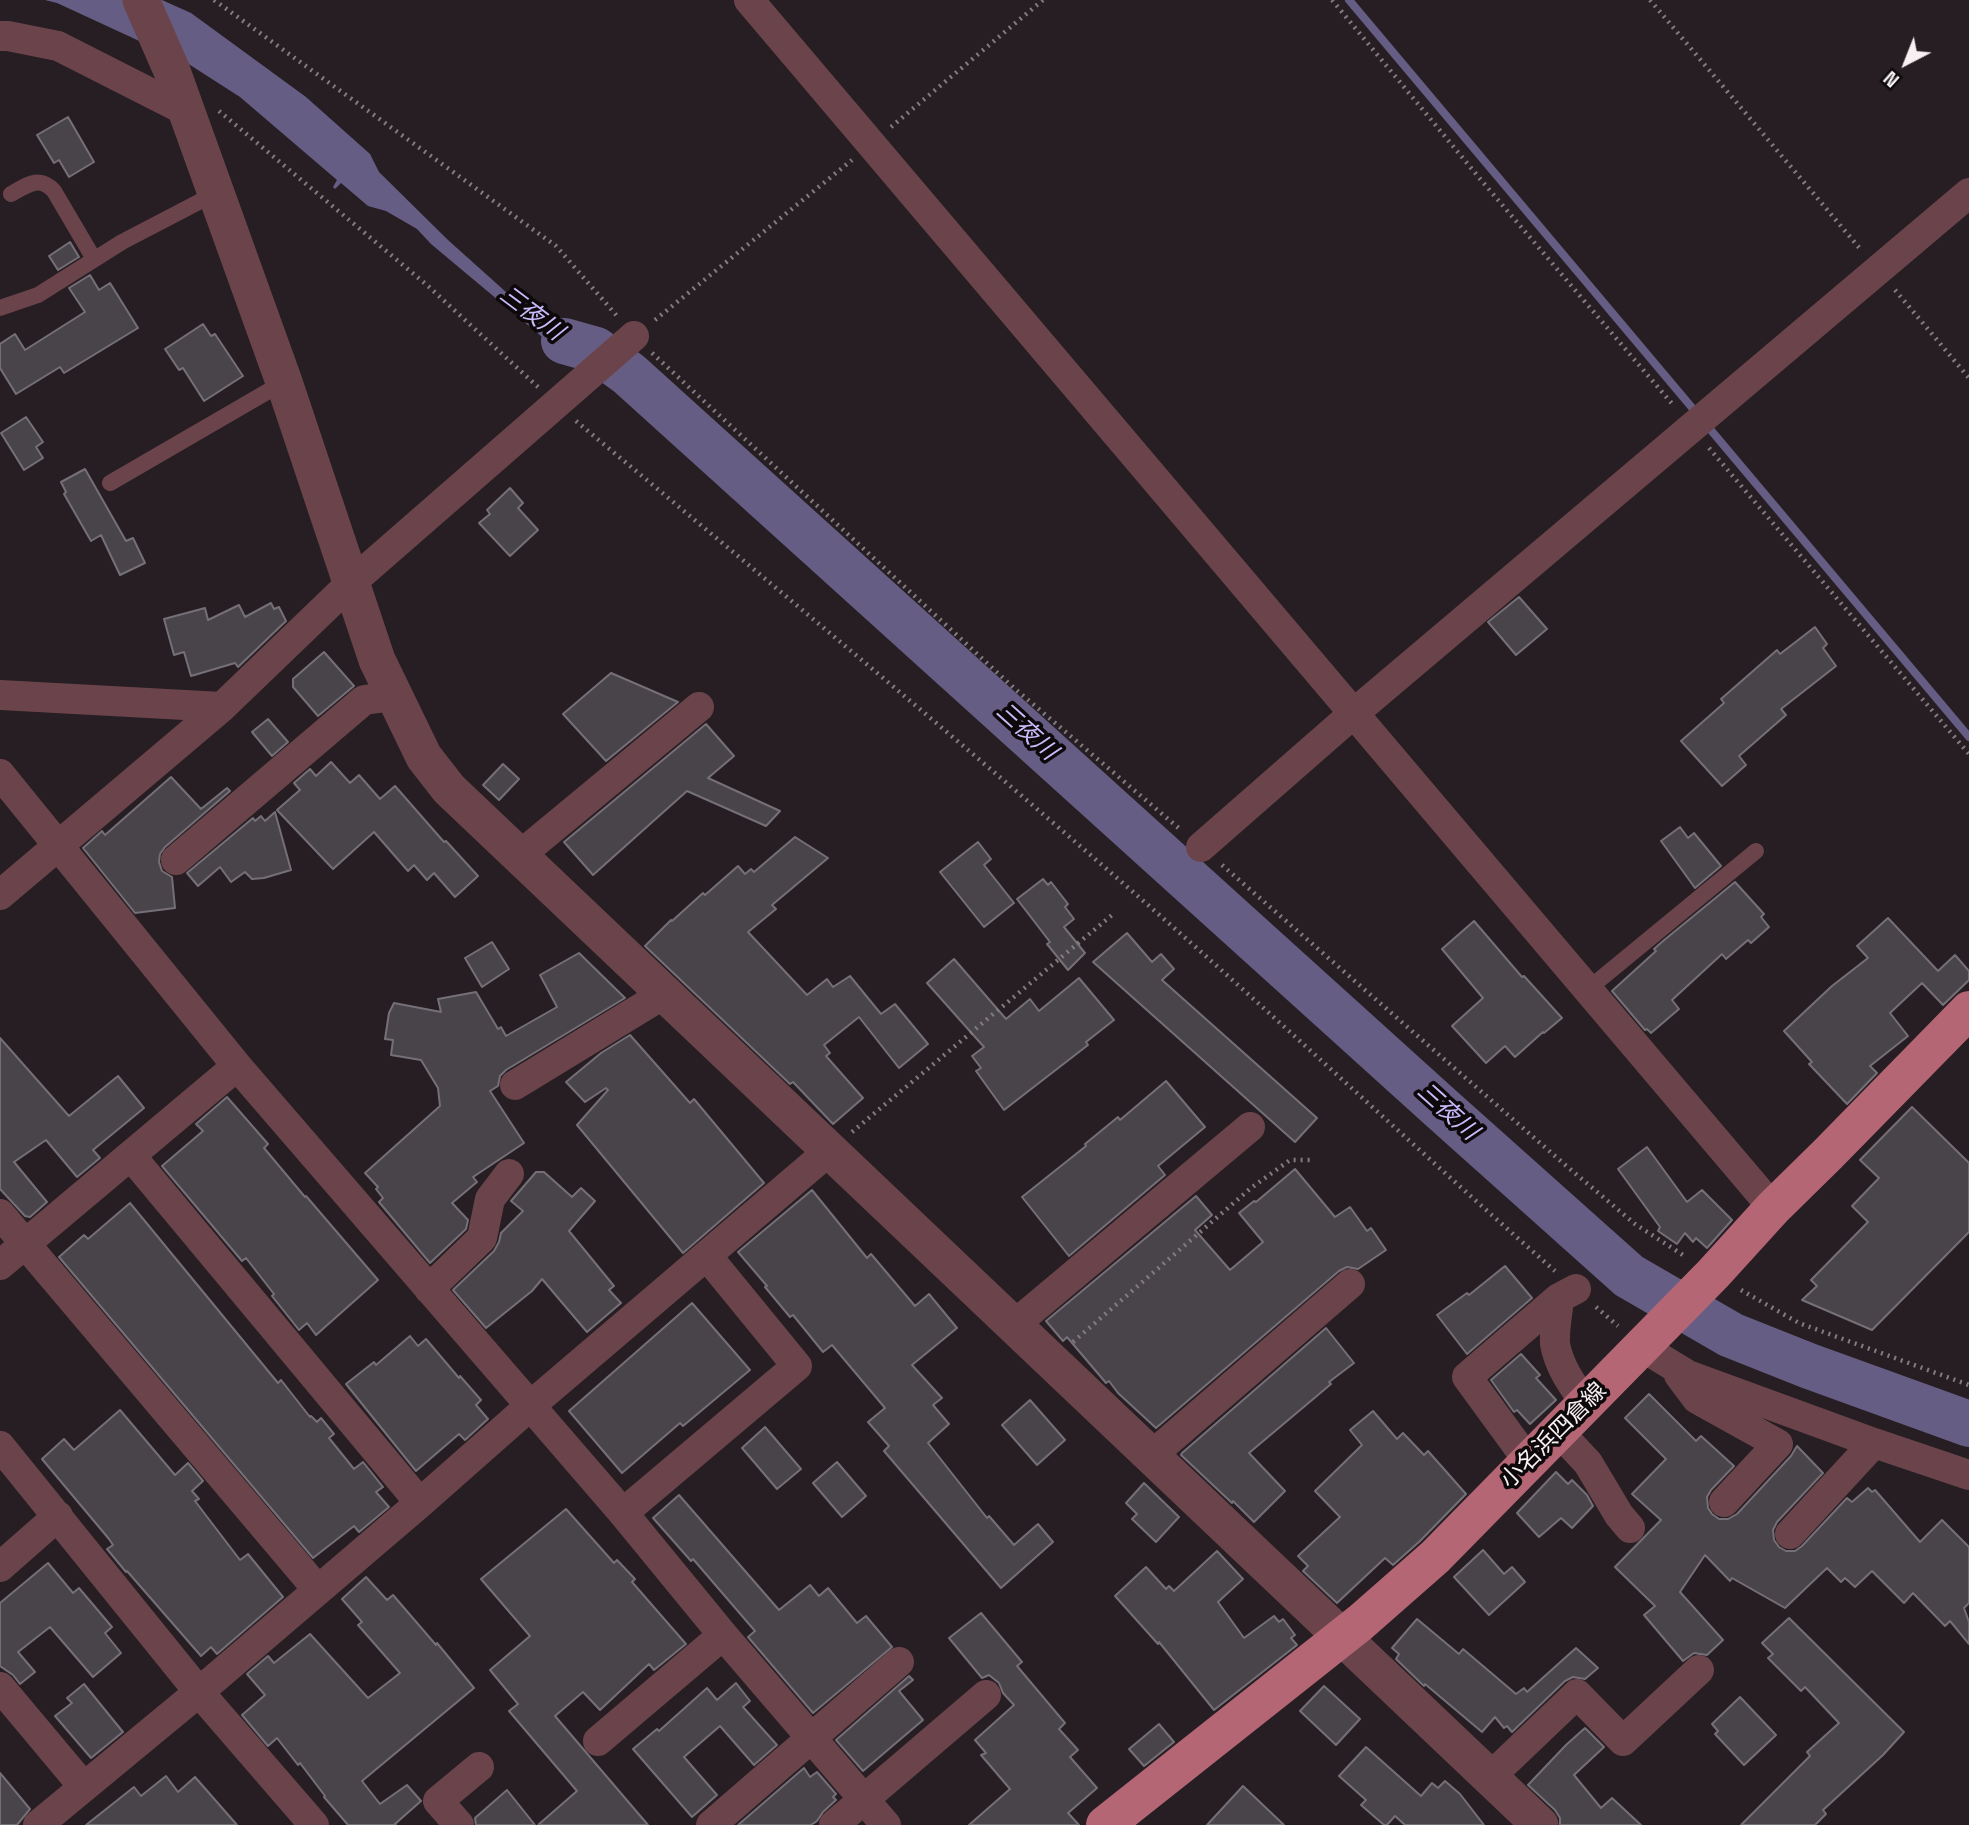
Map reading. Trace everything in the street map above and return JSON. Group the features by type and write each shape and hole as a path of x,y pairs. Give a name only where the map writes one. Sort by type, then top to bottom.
{"main road":[{"name":"小名浜四倉線","path":"1105,1825 1342,1638 1435,1557 1586,1404 1657,1357 1713,1274 1773,1208 1969,1010"}],"street":[{"path":"141,0 172,71 284,382 377,660 424,757 449,789 1152,1455 1536,1824"},
{"path":"748,0 1773,1208"},
{"path":"0,36 58,46 186,111"},
{"path":"1202,847 1353,714 1969,193"},
{"path":"0,895 222,707 352,582 634,336"},
{"path":"0,695 222,707"},
{"path":"176,860 364,700 394,696"},
{"path":"519,856 699,707"},
{"path":"0,774 237,1066 623,1513 723,1635 886,1825"},
{"path":"515,1085 664,994"},
{"path":"0,1265 237,1066"},
{"path":"1014,1325 1250,1127"},
{"path":"38,1825 200,1692 829,1151"},
{"path":"131,1156 420,1503"},
{"path":"429,1289 482,1238 491,1199 509,1174"},
{"path":"0,1214 318,1590"},
{"path":"623,1513 797,1366 707,1256"},
{"path":"1152,1455 1350,1283"},
{"path":"1568,1294 1555,1342 1567,1377 1586,1404"},
{"path":"1529,1462 1467,1377 1568,1294"},
{"path":"1657,1357 1688,1375 1969,1475"},
{"path":"1657,1357 1697,1399 1778,1444 1724,1502"},
{"path":"1559,1432 1588,1463 1619,1515 1630,1528"},
{"path":"1790,1534 1874,1443"},
{"path":"0,1446 200,1692 314,1825"},
{"path":"0,1567 58,1516"},
{"path":"597,1741 723,1635"},
{"path":"711,1825 899,1662"},
{"path":"1490,1777 1577,1695 1623,1741 1699,1670"},
{"path":"0,1687 83,1786"},
{"path":"835,1825 986,1695"},
{"path":"459,1825 438,1801 480,1767"}],"lane":[{"path":"11,194 36,181 47,184 54,191 94,259"},
{"path":"0,308 38,295 122,242 216,193"},
{"path":"110,483 284,382"},
{"path":"1587,990 1756,852"}],"path":[{"path":"214,0 556,246 634,336 1014,688 1202,847 1625,1215 1713,1274 1798,1323 1969,1385"},
{"path":"634,336 870,145 1043,0"},
{"path":"1332,0 1481,180 1969,754"},
{"path":"1650,0 1969,378"},
{"path":"186,111 207,101 428,286 555,403 1149,906 1458,1186 1568,1294 1657,1357"},
{"path":"829,1151 1112,915"},
{"path":"1051,1361 1251,1188 1290,1160 1311,1160"}],"water":[{"path":"45,0 162,0 191,13 306,97 370,154 379,172 448,240 516,301 560,334 597,345 613,356 601,367 582,352 554,344 541,336 431,244 417,229 386,211 368,206 341,183 335,189 333,187 337,180 240,97 187,63 57,3"}],"building":[{"path":"68,117 94,162 69,177 59,160 54,163 37,135"},
{"path":"70,242 79,257 58,270 49,256"},
{"path":"90,275 99,290 110,283 138,328 64,373 60,367 16,394 0,368 0,344 15,334 25,350 85,312 69,288"},
{"path":"203,324 211,336 215,334 243,376 204,401 183,368 179,370 165,349"},
{"path":"26,417 43,442 36,447 43,458 24,470 1,433"},
{"path":"85,469 126,541 133,538 145,563 120,575 101,535 91,541 64,494 66,492 61,482"},
{"path":"510,488 523,503 518,508 538,530 510,556 479,523 490,514 487,510"},
{"path":"1519,597 1547,629 1516,655 1488,622"},
{"path":"271,603 274,609 279,607 286,621 238,667 235,663 191,676 184,652 174,655 164,619 205,608 208,620 239,605 245,617"},
{"path":"1815,627 1827,644 1823,648 1836,666 1781,709 1786,715 1739,756 1746,765 1722,786 1681,741 1724,703 1721,699 1777,650 1780,654"},
{"path":"324,652 354,686 318,716 293,687 293,679"},
{"path":"611,673 678,702 606,761 563,714"},
{"path":"268,719 288,742 272,756 252,732"},
{"path":"706,724 734,756 708,778 780,811 766,826 687,791 593,875 564,842"},
{"path":"331,762 350,783 359,775 380,799 395,786 478,876 455,897 434,873 427,880 414,865 408,871 374,832 333,869 277,810 300,790 294,783 310,769 316,776"},
{"path":"503,764 519,779 499,800 483,785"},
{"path":"171,777 201,809 227,788 230,791 160,854 162,871 172,877 175,908 135,913 83,848 102,831 105,835"},
{"path":"275,812 291,870 252,879 245,872 231,882 220,867 198,886 187,873 253,818 255,821 261,816 265,821"},
{"path":"1680,827 1688,838 1694,833 1721,866 1695,888 1661,841"},
{"path":"795,837 828,858 772,905 776,909 748,932 807,995 827,979 833,987 850,976 881,1014 895,1004 928,1044 899,1068 859,1017 824,1045 830,1053 826,1056 863,1098 833,1124 793,1082 790,1084 645,946 671,920 738,866 745,874 751,869 754,872"},
{"path":"978,842 991,859 984,865 1014,903 984,927 940,872"},
{"path":"1043,879 1048,885 1051,882 1068,904 1065,907 1074,919 1064,927 1085,953 1068,970 1017,899"},
{"path":"1735,882 1764,914 1761,917 1769,927 1751,943 1748,940 1726,959 1722,954 1672,1000 1679,1009 1651,1033 1645,1030 1612,991 1656,951 1654,949 1663,941"},
{"path":"1888,918 1938,971 1955,955 1969,971 1969,980 1943,1005 1922,983 1890,1013 1908,1036 1870,1066 1877,1073 1847,1104 1809,1064 1812,1062 1784,1031 1832,986 1868,958 1857,946"},
{"path":"1474,921 1562,1018 1515,1057 1505,1046 1486,1063 1452,1026 1483,998 1442,949"},
{"path":"1127,933 1152,962 1161,954 1174,969 1162,980 1317,1118 1295,1142 1093,962"},
{"path":"492,942 509,969 482,987 465,958"},
{"path":"579,953 625,998 500,1076 498,1086 490,1091 524,1143 473,1177 477,1182 452,1203 468,1220 466,1229 430,1263 379,1202 383,1198 376,1189 378,1187 365,1173 440,1106 438,1088 421,1060 391,1055 393,1040 385,1039 389,1013 394,1003 441,1012 438,999 476,992 498,1029 501,1027 506,1036 557,1007 540,975"},
{"path":"954,959 1006,1019 1030,999 1039,1011 1079,978 1114,1020 1086,1042 1088,1045 1004,1110 976,1071 981,1068 972,1056 984,1047 927,983"},
{"path":"630,1035 690,1103 694,1099 764,1183 683,1253 577,1125 608,1090 606,1088 585,1102 566,1082 601,1053"},
{"path":"0,1038 69,1116 118,1076 144,1108 93,1150 100,1158 77,1177 46,1140 14,1162 47,1202 30,1217 25,1216 0,1189"},
{"path":"1166,1081 1205,1127 1158,1166 1165,1175 1069,1256 1022,1197"},
{"path":"227,1097 268,1144 264,1148 378,1280 316,1335 307,1323 299,1330 246,1258 242,1261 162,1166 203,1131 196,1124"},
{"path":"1912,1107 1969,1163 1969,1232 1872,1330 1802,1300 1817,1286 1811,1280 1868,1222 1852,1206 1879,1178 1860,1160"},
{"path":"1647,1147 1687,1202 1702,1190 1732,1220 1707,1248 1696,1238 1693,1242 1685,1233 1677,1244 1658,1231 1660,1227 1618,1169"},
{"path":"1295,1169 1335,1217 1350,1207 1367,1231 1371,1228 1386,1250 1358,1269 1347,1267 1339,1271 1156,1428 1118,1393 1109,1381 1106,1383 1067,1337 1063,1341 1046,1321 1196,1196 1212,1215 1195,1230 1230,1270 1263,1242 1239,1213"},
{"path":"536,1172 544,1172 572,1197 581,1188 595,1201 569,1231 614,1286 609,1290 621,1303 587,1332 542,1279 532,1291 486,1328 453,1290 494,1251 501,1233 523,1211 511,1201"},
{"path":"812,1190 867,1258 871,1254 915,1306 929,1294 957,1328 912,1365 942,1398 933,1405 949,1424 928,1443 987,1518 989,1516 1014,1545 1038,1524 1053,1542 1001,1588 884,1451 889,1446 868,1422 885,1408 832,1345 823,1352 793,1315 790,1317 738,1252"},
{"path":"130,1203 278,1383 281,1380 310,1417 317,1422 321,1418 334,1434 329,1438 354,1469 363,1462 383,1487 376,1492 389,1507 359,1532 354,1526 313,1558 59,1257 84,1235 88,1239"},
{"path":"1505,1266 1532,1298 1467,1354 1437,1315 1467,1293 1469,1295"},
{"path":"692,1303 750,1370 683,1426 680,1423 622,1473 569,1411"},
{"path":"1326,1328 1354,1363 1249,1453 1285,1491 1254,1522 1181,1455"},
{"path":"410,1336 418,1346 426,1339 481,1400 476,1405 488,1419 465,1440 459,1434 416,1471 346,1384 374,1362 376,1365"},
{"path":"1521,1354 1540,1375 1536,1378 1556,1400 1530,1424 1517,1410 1514,1412 1491,1380"},
{"path":"1649,1394 1696,1441 1701,1436 1734,1466 1707,1497 1708,1508 1719,1519 1728,1519 1737,1514 1791,1456 1797,1446 1823,1473 1777,1522 1773,1530 1774,1540 1786,1551 1795,1551 1802,1546 1847,1498 1852,1502 1868,1488 1872,1492 1875,1490 1920,1542 1942,1520 1969,1547 1969,1603 1964,1608 1969,1622 1969,1644 1950,1621 1945,1626 1913,1593 1904,1603 1872,1571 1855,1587 1845,1578 1841,1582 1827,1568 1785,1608 1732,1578 1730,1581 1705,1555 1680,1592 1723,1640 1707,1655 1694,1653 1683,1661 1644,1615 1655,1606 1615,1567 1661,1520 1632,1494 1666,1459 1625,1418"},
{"path":"1030,1400 1065,1440 1037,1465 1002,1425"},
{"path":"120,1410 175,1475 188,1463 203,1481 192,1491 199,1499 195,1501 240,1560 248,1554 283,1597 217,1654 211,1647 201,1656 107,1549 113,1545 109,1539 42,1459 64,1439 74,1450"},
{"path":"1373,1411 1397,1439 1403,1433 1424,1455 1428,1451 1466,1494 1393,1565 1385,1558 1337,1603 1303,1571 1308,1566 1298,1556 1340,1517 1315,1491 1362,1445 1350,1430"},
{"path":"765,1427 801,1469 777,1489 742,1448"},
{"path":"837,1462 866,1496 842,1517 813,1483"},
{"path":"1556,1472 1568,1484 1572,1480 1587,1495 1593,1506 1572,1528 1561,1518 1539,1537 1517,1513"},
{"path":"1144,1483 1179,1517 1156,1542 1132,1519 1137,1514 1126,1503"},
{"path":"679,1495 779,1610 810,1585 819,1596 828,1588 857,1623 866,1616 892,1647 813,1713 748,1637 755,1631 693,1559 691,1561 653,1518"},
{"path":"566,1509 614,1563 617,1560 635,1579 632,1582 686,1644 654,1670 649,1664 600,1710 583,1692 555,1716 648,1825 538,1825 577,1791 509,1711 518,1704 490,1670 530,1636 481,1579"},
{"path":"1483,1550 1504,1574 1512,1567 1525,1582 1489,1615 1454,1577"},
{"path":"1217,1551 1243,1579 1218,1602 1244,1638 1274,1616 1279,1622 1283,1619 1295,1635 1291,1638 1297,1645 1214,1710 1159,1642 1158,1644 1115,1596 1146,1567 1166,1589 1169,1586 1174,1591"},
{"path":"48,1563 73,1593 79,1588 112,1627 105,1633 121,1653 93,1677 50,1627 18,1652 35,1672 20,1684 0,1666 0,1603"},
{"path":"366,1577 387,1600 393,1595 474,1688 362,1781 380,1804 407,1785 421,1801 396,1825 348,1825 277,1738 268,1746 242,1715 265,1695 247,1674 268,1656 274,1663 310,1634 368,1698 400,1673 358,1625 362,1622 342,1599"},
{"path":"981,1613 1022,1662 1017,1666 1065,1723 1059,1729 1078,1750 1070,1757 1097,1788 1068,1813 1079,1825 969,1825 1010,1789 981,1755 986,1753 975,1740 1014,1705 1003,1693 999,1683 989,1675 982,1678 949,1638"},
{"path":"1789,1618 1904,1732 1823,1810 1826,1814 1815,1825 1741,1825 1810,1756 1807,1752 1839,1723 1805,1687 1801,1691 1768,1658 1773,1654 1762,1643"},
{"path":"1417,1619 1459,1654 1463,1649 1516,1694 1524,1688 1527,1692 1576,1648 1598,1668 1585,1679 1573,1677 1565,1681 1512,1732 1507,1726 1504,1728 1495,1717 1482,1732 1425,1684 1424,1686 1396,1659 1399,1654 1392,1648"},
{"path":"909,1676 913,1680 899,1691 923,1720 863,1771 836,1740"},
{"path":"736,1683 750,1701 743,1707 777,1745 754,1765 720,1726 684,1757 717,1795 692,1817 633,1749 657,1729 659,1731 707,1688 717,1700"},
{"path":"84,1684 123,1732 91,1758 55,1716 72,1703 67,1698"},
{"path":"1324,1686 1360,1719 1336,1745 1300,1711"},
{"path":"1740,1697 1776,1735 1744,1765 1715,1734 1718,1731 1712,1724"},
{"path":"1159,1724 1174,1742 1144,1766 1129,1749"},
{"path":"1585,1728 1604,1747 1574,1775 1601,1808 1612,1798 1641,1825 1560,1825 1560,1818 1555,1810 1528,1785"},
{"path":"1366,1747 1421,1796 1432,1783 1438,1788 1445,1781 1460,1794 1484,1825 1405,1825 1395,1816 1384,1825 1361,1805 1366,1800 1339,1776"},
{"path":"804,1768 810,1777 817,1772 836,1794 833,1797 836,1800 817,1821 811,1825 738,1825"},
{"path":"0,1773 30,1809 17,1825 0,1825"},
{"path":"166,1776 178,1792 195,1777 237,1825 86,1825 134,1787 141,1796"},
{"path":"1243,1786 1284,1825 1207,1825"},
{"path":"507,1790 535,1825 476,1825 475,1818"}],"waterway":[{"path":"1349,0 1969,737"},
{"name":"三夜川","path":"564,341 596,350 629,374 1629,1276 1731,1335 1969,1424"}]}
